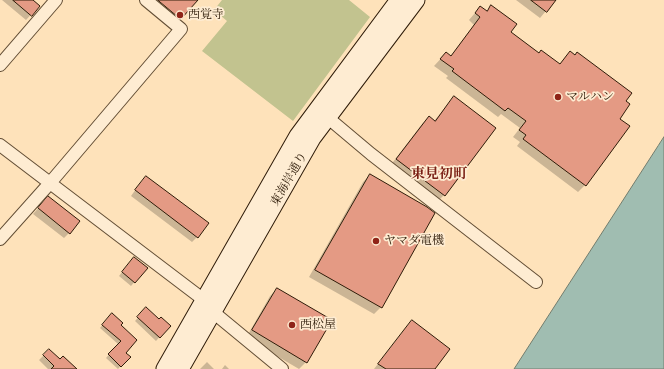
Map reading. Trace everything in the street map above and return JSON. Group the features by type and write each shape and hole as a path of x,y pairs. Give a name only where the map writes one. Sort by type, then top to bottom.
{"street":[{"path":"0,64 56,0"},
{"path":"0,239 50,183 181,29 146,0"},
{"name":"東海岸通り","path":"180,369 209,306 301,131 399,0"},
{"name":"東海岸通り","path":"165,369 209,306 327,117 416,0"},
{"path":"327,117 371,154 536,282"},
{"path":"0,145 209,306 282,369"}],"green space":[{"path":"222,0 349,0 370,17 293,121 202,51 227,21 214,10"}],"shaded area":[{"path":"664,137 664,369 514,369 658,146"}],"building":[{"path":"13,0 33,0 40,6 32,16"},
{"name":"西覚寺","path":"158,0 198,0 181,19"},
{"path":"531,0 556,0 547,12"},
{"name":"マルハン","path":"491,5 517,24 511,32 539,53 541,50 560,64 570,51 575,55 577,52 632,93 626,101 630,104 620,119 630,126 586,186 523,139 526,135 519,130 526,121 508,108 505,111 452,71 454,69 440,59 446,52 451,56 480,17 475,13 480,6 487,11"},
{"path":"454,96 496,128 445,196 396,159 429,116 435,121"},
{"name":"ヤマダ電機","path":"370,174 435,213 382,308 315,270"},
{"path":"146,176 209,223 198,238 135,190"},
{"path":"48,196 80,221 70,234 38,208"},
{"path":"134,257 148,268 135,283 122,272"},
{"name":"西松屋","path":"277,288 332,320 307,363 252,330"},
{"path":"146,307 159,319 161,317 171,326 160,338 137,317"},
{"path":"112,313 123,323 121,325 137,340 126,353 131,357 121,367 108,354 121,341 102,325"},
{"path":"412,320 450,349 435,369 386,369 378,364"},
{"path":"49,349 60,359 63,356 77,369 51,369 54,366 43,355"}],"place":[{"name":"西覚寺","path":"180,15"},
{"name":"マルハン","path":"558,97"},
{"name":"ヤマダ電機","path":"376,241"},
{"name":"西松屋","path":"292,325"}],"district":[{"name":"東見初町","path":"439,174"}]}
